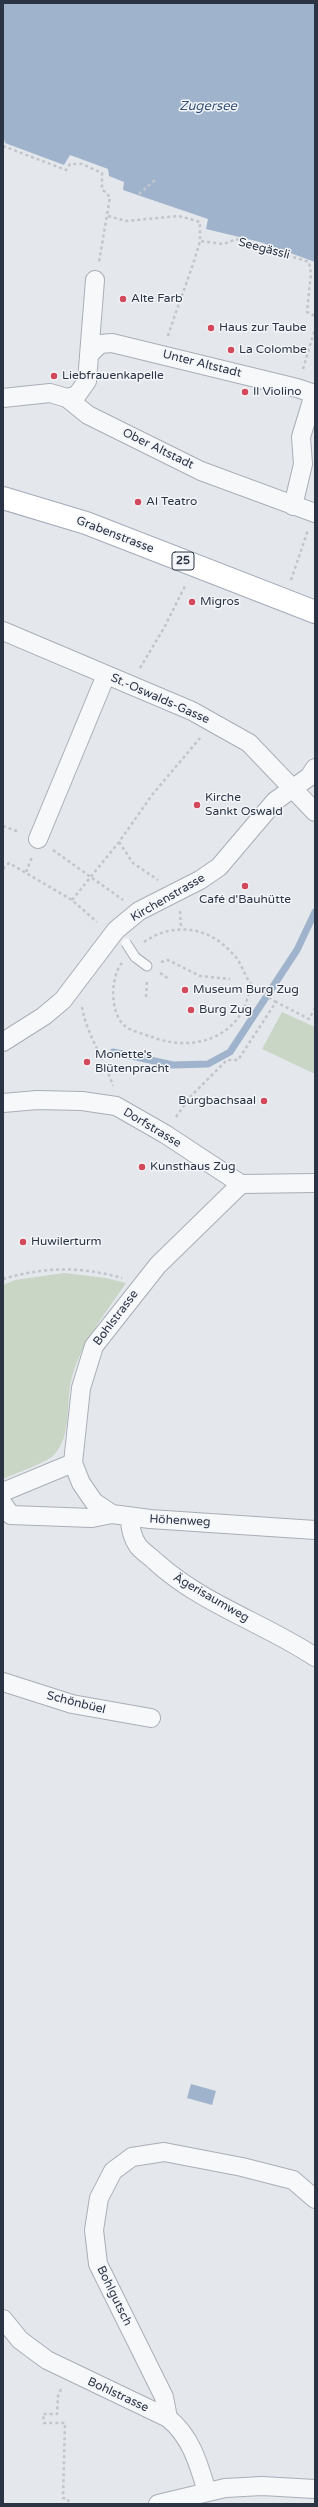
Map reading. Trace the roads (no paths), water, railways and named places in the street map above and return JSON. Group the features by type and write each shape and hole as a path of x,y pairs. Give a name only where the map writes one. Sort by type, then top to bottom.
{"main road":[{"name":"Grabenstrasse","path":"3,498 86,523 315,612"}],"street":[{"path":"67,398 77,395 87,381 91,352 96,280"},
{"name":"Unter Altstadt","path":"91,352 100,344 112,343 163,354 297,388 314,394"},
{"name":"Ober Altstadt","path":"3,398 50,393 67,398 88,415 201,471 315,513"},
{"path":"293,506 304,464 301,437 314,394"},
{"name":"St.-Oswalds-Gasse","path":"3,631 192,711 249,743 315,812"},
{"path":"38,839 106,675"},
{"name":"Kirchenstrasse","path":"3,1042 44,1016 63,1000 139,911 200,880 218,867 275,801 309,777 315,768"},
{"name":"Dorfstrasse","path":"3,1103 37,1100 82,1101 116,1106 165,1134 240,1184"},
{"path":"240,1184 315,1183"},
{"name":"Bohlstrasse","path":"73,1463 81,1388 94,1346 141,1284 240,1184"},
{"path":"3,1492 73,1463"},
{"name":"Höhenweg","path":"73,1463 81,1483 94,1502 112,1514 130,1518 315,1530"},
{"path":"3,1504 11,1515 92,1518 112,1514"},
{"name":"Ägerisaumweg","path":"130,1518 130,1530 138,1546 169,1574 211,1601 292,1642 315,1657"},
{"name":"Schönbüel","path":"3,1682 72,1704 151,1718"},
{"name":"Bohlgutsch","path":"168,2418 164,2397 98,2264 94,2230 99,2198 113,2171 132,2157 164,2152 242,2167 293,2180 315,2199"},
{"name":"Bohlstrasse","path":"3,2319 20,2340 47,2360 168,2418 177,2426 196,2456 207,2492"},
{"path":"158,2504 225,2488 262,2486 315,2489"}],"lane":[{"path":"117,936 135,957 148,966"}],"water":[{"name":"Zugersee","path":"3,3 315,3 315,262 260,242 206,229 208,219 123,190 124,182 109,176 108,169 70,155 64,165 5,143 3,134"},
{"path":"191,2084 216,2091 212,2105 187,2098"}],"waterway":[{"path":"113,1052 173,1065 208,1064 230,1052 297,950 315,912"}],"place":[{"name":"Alte Farb","path":"123,299"},
{"name":"Haus zur Taube","path":"211,328"},
{"name":"La Colombe","path":"231,350"},
{"name":"Liebfrauenkapelle","path":"54,376"},
{"name":"Il Violino","path":"245,392"},
{"name":"Al Teatro","path":"138,502"},
{"name":"Migros","path":"192,602"},
{"name":"Kirche Sankt Oswald","path":"197,805"},
{"name":"Café d'Bauhütte","path":"245,886"},
{"name":"Museum Burg Zug","path":"185,990"},
{"name":"Burg Zug","path":"191,1010"},
{"name":"Monette's Blütenpracht","path":"87,1062"},
{"name":"Burgbachsaal","path":"264,1101"},
{"name":"Kunsthaus Zug","path":"142,1167"},
{"name":"Huwilerturm","path":"23,1242"}]}
